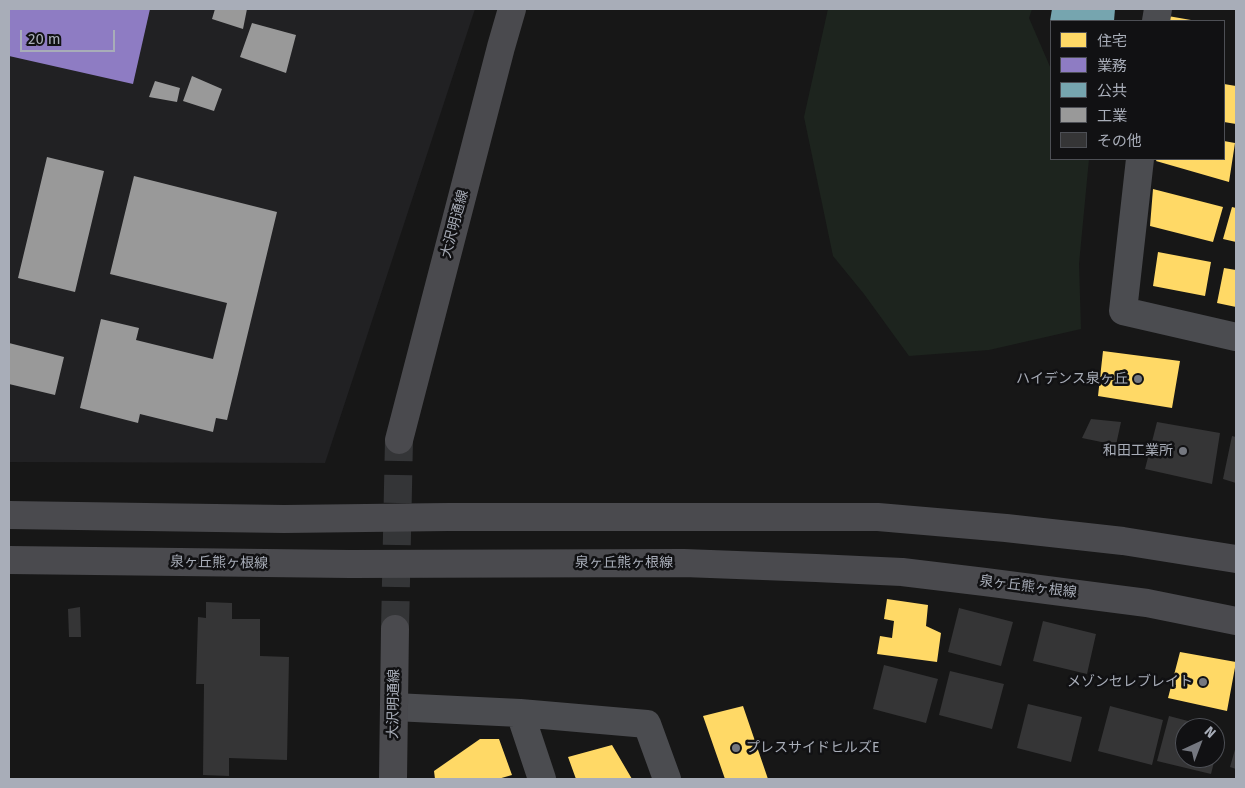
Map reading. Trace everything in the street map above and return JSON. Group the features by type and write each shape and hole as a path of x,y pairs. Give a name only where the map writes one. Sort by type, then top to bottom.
{"main road":[{"name":"大沢明通線","path":"399,440 512,9"},
{"path":"9,515 284,519 878,517 1006,528 1123,541 1236,559"},
{"name":"泉ヶ丘熊ヶ根線","path":"9,560 350,564 684,563 902,572 1147,602 1236,620"},
{"name":"大沢明通線","path":"393,779 395,629"}],"street":[{"path":"1140,160 1123,311 1236,337"},
{"path":"394,707 520,713 647,724 668,779"},
{"path":"520,713 542,779"}],"shaded area":[{"path":"9,9 475,9 325,463 9,462"},
{"path":"828,9 1032,9 1029,18 1050,67 1050,160 1089,160 1079,264 1081,329 989,350 909,356 864,294 833,256 804,117"}],"building: 住宅":[{"path":"1168,16 1191,20 1167,20"},
{"path":"1225,84 1236,86 1236,124 1225,122"},
{"path":"1225,141 1235,143 1229,182 1156,161 1225,160"},
{"path":"1153,189 1223,207 1213,242 1150,226"},
{"path":"1232,207 1236,208 1236,242 1223,239"},
{"path":"1158,252 1211,262 1205,296 1153,286"},
{"path":"1224,268 1236,270 1236,307 1217,303"},
{"name":"ハイデンス泉ヶ丘","path":"1103,351 1180,361 1172,408 1098,396"},
{"path":"887,599 928,605 926,626 941,633 937,662 877,654 880,636 892,638 894,621 884,619"},
{"name":"メゾンセレブレイト","path":"1180,652 1236,662 1227,711 1168,698"},
{"name":"プレスサイドヒルズE","path":"743,706 768,779 725,779 703,716"},
{"path":"480,739 499,739 512,775 498,779 435,779 434,771"},
{"path":"612,745 632,779 576,779 568,757"}],"building: 業務":[{"path":"9,9 150,9 133,84 9,56"}],"building: 公共":[{"path":"1052,9 1115,9 1114,20 1050,20"}],"building: 工業":[{"path":"215,9 247,9 243,29 212,19"},
{"path":"252,23 296,35 286,73 240,57"},
{"path":"192,76 222,89 214,111 183,101"},
{"path":"155,81 180,88 177,102 149,97"},
{"path":"47,157 104,171 75,292 18,278"},
{"path":"134,176 277,212 227,420 216,418 213,432 140,414 138,423 80,408 101,319 139,328 136,340 213,359 227,303 110,274"},
{"path":"9,343 64,357 55,395 9,384"}],"building: その他":[{"path":"1091,419 1121,422 1116,445 1082,438"},
{"name":"和田工業所","path":"1157,422 1220,433 1212,484 1145,469"},
{"path":"1232,436 1236,437 1236,483 1223,479"},
{"path":"206,602 232,603 232,619 260,619 260,656 289,657 287,760 229,758 229,776 203,775 204,684 196,684 198,617 206,618"},
{"path":"80,607 81,637 69,637 68,609"},
{"path":"959,608 1013,622 1001,666 948,652"},
{"path":"1043,621 1096,634 1087,674 1033,661"},
{"path":"884,665 938,679 926,723 873,709"},
{"path":"950,671 1004,684 992,729 939,715"},
{"path":"1028,704 1082,717 1071,762 1017,748"},
{"path":"1110,706 1163,720 1152,765 1098,751"},
{"path":"1169,716 1177,718 1175,718 1175,765 1157,761"},
{"path":"1236,746 1236,769 1230,767"},
{"path":"1186,768 1212,768 1211,774"}],"tunnel":[{"path":"395,629 399,440"}],"place":[{"name":"ハイデンス泉ヶ丘","path":"1138,379"},
{"name":"和田工業所","path":"1183,451"},
{"name":"メゾンセレブレイト","path":"1203,682"},
{"name":"プレスサイドヒルズE","path":"736,748"}]}
